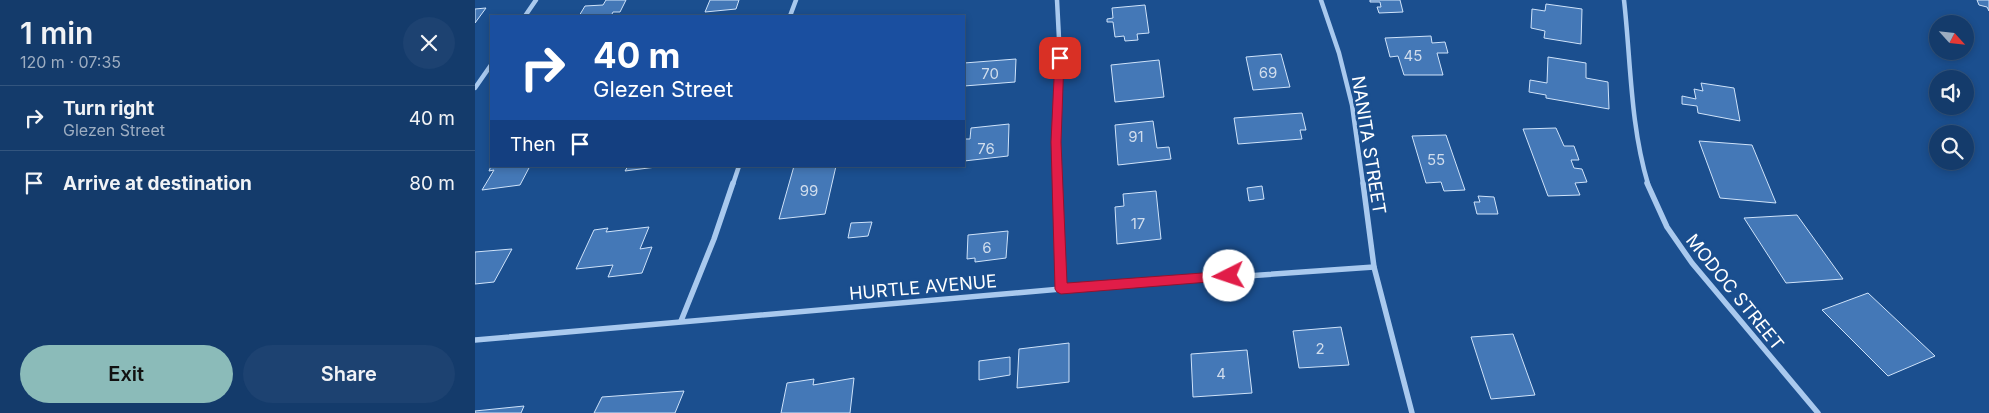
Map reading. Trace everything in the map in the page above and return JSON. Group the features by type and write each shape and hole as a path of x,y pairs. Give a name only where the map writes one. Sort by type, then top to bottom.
{"street":[{"path":"526,15 536,0"},
{"path":"790,15 796,0"},
{"path":"1057,0 1060,58 1056,142 1061,289"},
{"name":"NANITA STREET","path":"1321,0 1336,45 1352,105 1374,267 1412,413"},
{"name":"MODOC STREET","path":"1624,0 1629,36 1632,112 1641,162 1656,210 1683,254 1818,413"},
{"path":"475,88 490,66"},
{"path":"681,321 714,239 739,167"},
{"name":"HURTLE AVENUE","path":"475,340 1061,289 1374,267"}],"building":[{"path":"606,0 626,0 620,12 613,12 612,15 580,15 585,6 603,5"},
{"path":"710,0 739,0 736,9 705,12"},
{"path":"1370,0 1400,0 1403,12 1379,13 1377,7 1381,7 1380,2 1370,2"},
{"path":"1977,0 1989,0 1989,11 1987,7 1979,5"},
{"path":"1546,4 1582,9 1581,44 1544,38 1545,31 1531,28 1532,9 1545,11"},
{"path":"1145,5 1149,33 1137,34 1138,40 1125,41 1124,36 1115,37 1113,22 1107,22 1107,19 1113,18 1112,8"},
{"path":"486,8 475,23 475,9"},
{"path":"1431,36 1432,43 1445,42 1448,53 1437,53 1443,75 1404,75 1398,56 1390,57 1385,38"},
{"path":"1281,54 1290,87 1253,90 1246,57"},
{"path":"1548,57 1586,63 1586,78 1608,82 1609,109 1546,98 1546,95 1529,92 1530,80 1547,83"},
{"path":"1016,59 1015,82 965,86 965,63"},
{"path":"1159,60 1164,97 1115,102 1111,65"},
{"path":"1701,83 1734,88 1740,121 1698,113 1697,106 1682,104 1682,96 1696,99 1694,89 1703,91"},
{"path":"1302,113 1306,130 1300,130 1302,139 1238,144 1234,118"},
{"path":"1153,121 1157,148 1169,147 1171,159 1118,165 1115,125"},
{"path":"1009,124 1008,156 965,161 965,139 970,139 971,128"},
{"path":"1556,128 1564,146 1574,146 1579,160 1571,160 1574,168 1582,169 1587,182 1575,183 1580,195 1548,196 1523,129"},
{"path":"1446,135 1465,190 1444,191 1441,182 1426,183 1412,136"},
{"path":"1699,141 1752,145 1776,203 1720,198"},
{"path":"491,167 529,167 520,185 482,190 494,170 489,171"},
{"path":"627,167 656,167 625,171"},
{"path":"794,167 836,167 825,214 779,219"},
{"path":"1262,186 1264,199 1249,201 1247,188"},
{"path":"1156,191 1161,239 1117,244 1115,207 1124,206 1123,194"},
{"path":"1478,196 1494,197 1498,214 1477,214 1474,202 1480,202"},
{"path":"1797,215 1843,279 1786,283 1744,218"},
{"path":"872,222 868,236 848,238 851,223"},
{"path":"649,227 640,249 652,247 642,273 608,277 613,265 576,269 594,230 608,228 606,232"},
{"path":"1008,231 1006,258 975,262 975,258 967,259 968,235"},
{"path":"512,249 494,282 475,284 475,252"},
{"path":"1868,293 1935,356 1888,376 1822,310"},
{"path":"1341,327 1349,365 1299,368 1293,331"},
{"path":"1513,334 1535,395 1491,399 1471,337"},
{"path":"1069,343 1069,382 1017,388 1019,349"},
{"path":"1247,350 1252,393 1193,397 1191,354"},
{"path":"1010,357 1010,375 979,380 979,361"},
{"path":"854,378 850,413 781,413 787,383 814,379 813,385"},
{"path":"684,391 675,413 594,413 602,397"},
{"path":"524,406 521,413 475,413 475,411"}],"route":[{"path":"1060,58 1056,142 1061,289 1229,276"}]}
